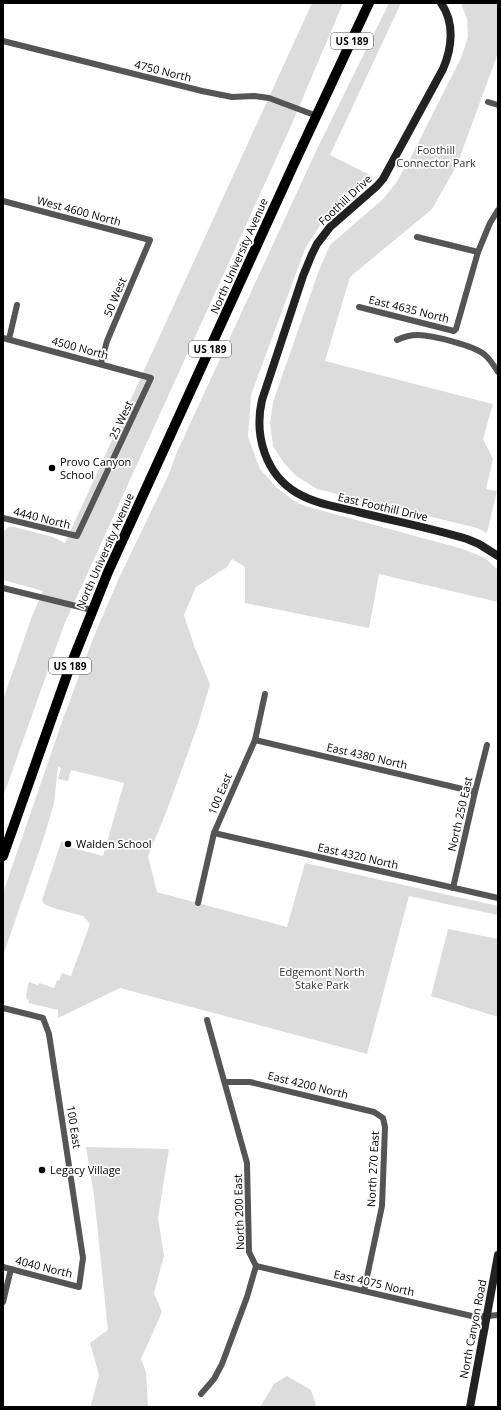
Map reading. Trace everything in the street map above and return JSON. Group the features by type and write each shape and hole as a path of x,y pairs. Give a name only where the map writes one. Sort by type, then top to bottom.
{"highway":[{"name":"North University Avenue","path":"3,856 68,672 108,572 293,166 370,3"}],"main road":[{"name":"Foothill Drive","path":"271,466 260,442 258,421 260,409 303,276 317,244 330,227 377,186 389,170 443,69 450,49 450,22 448,14 441,3"},
{"name":"East Foothill Drive","path":"271,466 285,484 306,497 325,504 467,539 479,544 498,556"},
{"name":"North Canyon Road","path":"470,1407 498,1255"}],"street":[{"name":"4750 North","path":"3,41 202,91 232,97 254,96 270,98 317,116"},
{"path":"488,102 498,105"},
{"name":"West 4600 North","path":"3,201 150,240"},
{"path":"417,237 478,252 490,223 498,210"},
{"name":"50 West","path":"101,363 107,341 150,240"},
{"name":"East 4635 North","path":"359,306 454,331 458,326 478,252"},
{"path":"6,339 17,305"},
{"path":"397,340 417,335 428,336 468,346 486,355 498,372"},
{"name":"4500 North","path":"6,339 101,363 151,378"},
{"name":"25 West","path":"77,536 151,378"},
{"name":"4440 North","path":"3,518 77,536"},
{"path":"3,588 92,610"},
{"name":"100 East","path":"198,903 214,833 255,740 266,694"},
{"name":"East 4380 North","path":"255,740 474,792"},
{"name":"North 250 East","path":"453,888 474,792 487,745"},
{"name":"East 4320 North","path":"214,833 498,898"},
{"name":"100 East","path":"3,1008 43,1018 49,1034 82,1241 83,1258 79,1287"},
{"name":"North 200 East","path":"207,1020 247,1163 249,1252 256,1266"},
{"name":"East 4200 North","path":"225,1082 250,1082 374,1112 383,1118"},
{"name":"North 270 East","path":"364,1290 382,1206 385,1127 383,1118"},
{"path":"201,1394 214,1379 222,1364 247,1298 256,1266"},
{"name":"East 4075 North","path":"256,1266 476,1317 498,1315"},
{"name":"4040 North","path":"3,1267 79,1287"},
{"path":"3,1302 12,1269"}],"green space":[{"path":"312,3 343,3 291,126 64,625 3,797 3,700 32,616 43,591 3,580 3,534 7,528 14,527 53,537 65,543"},
{"name":"Edgemont North Stake Park","path":"389,3 401,3 330,155 372,176 326,216 305,249 251,395 248,437 260,469 277,488 296,502 305,506 463,549 485,558 498,570 498,602 379,574 369,628 245,603 245,567 232,559 227,567 196,587 184,615 195,648 210,684 198,725 167,810 148,856 157,892 287,927 305,863 498,906 498,915 409,896 367,1054 120,988 58,1018 58,1010 28,1003 29,1000 27,999 26,995 29,982 38,985 39,983 54,988 62,973 71,976 90,924 83,916 53,908 44,904 42,900 61,842 64,842 66,846 103,856 124,783 71,770 68,781 58,779 61,768 58,767 54,803 45,834 3,956 3,893 63,719 94,636 119,578 169,474 177,452 317,149"},
{"name":"Foothill Connector Park","path":"461,3 498,3 498,53 457,165 432,209 350,277 325,361 493,404 483,439 493,459 486,489 497,491 487,533 477,528 317,489 295,475 284,463 273,446 270,423 273,402 318,273 330,245 383,199 396,183 412,155 461,58 468,37 467,19"},
{"path":"448,929 498,939 498,1017 431,996"},
{"path":"86,1147 169,1149 158,1218 164,1256 154,1293 162,1312 141,1359 146,1372 148,1407 92,1407 91,1404 99,1375 90,1343 108,1330 94,1195"},
{"path":"287,1376 311,1390 316,1405 315,1407 260,1407 274,1384"}],"place":[{"name":"Provo Canyon School","path":"52,468"},
{"name":"Walden School","path":"68,844"},
{"name":"Legacy Village","path":"42,1170"}]}
